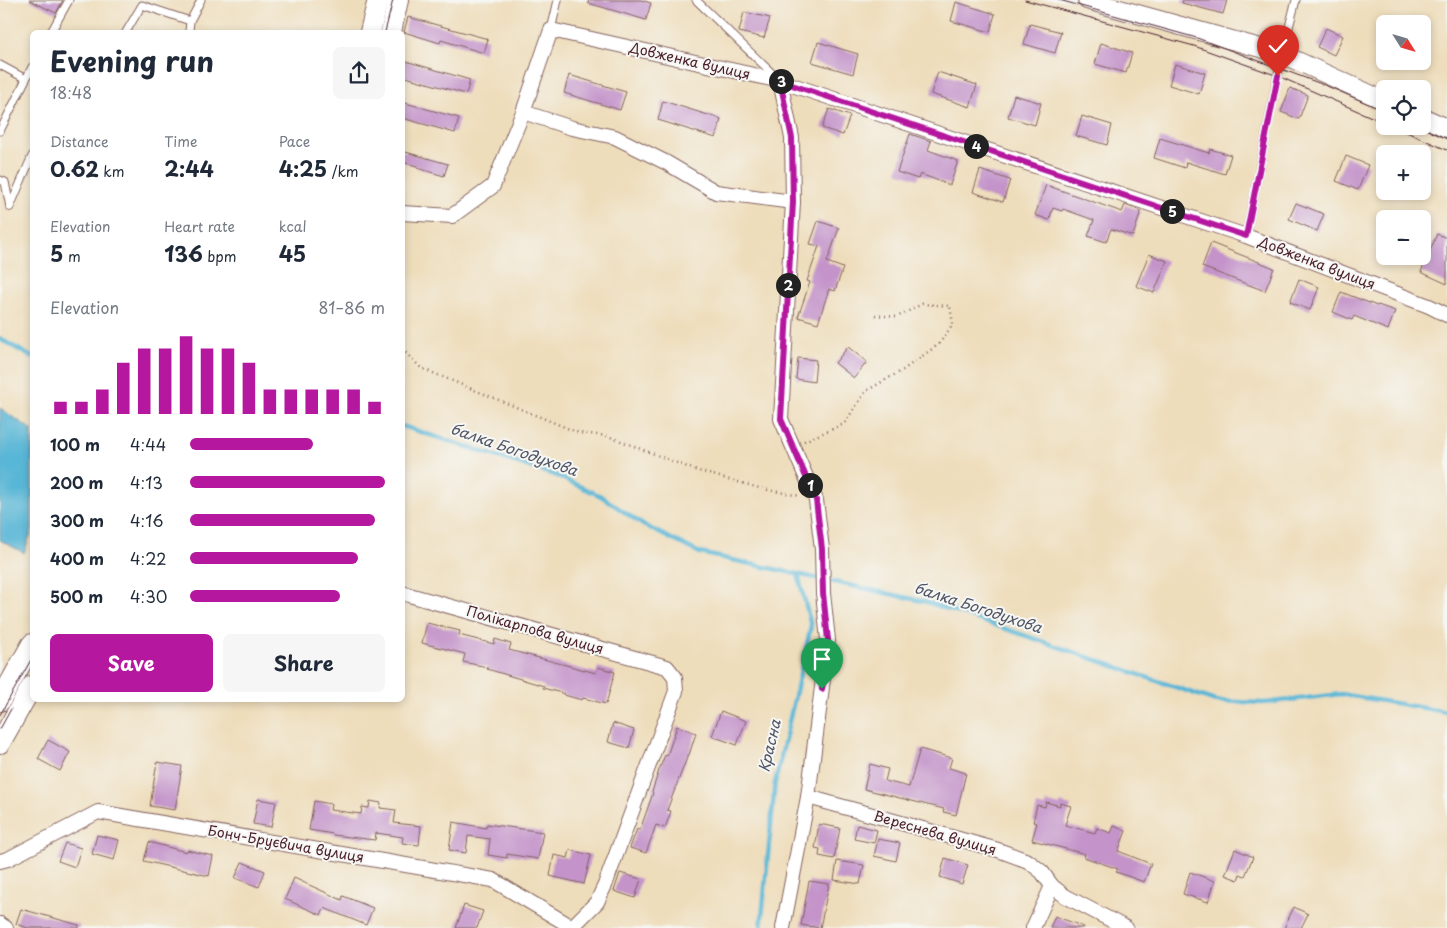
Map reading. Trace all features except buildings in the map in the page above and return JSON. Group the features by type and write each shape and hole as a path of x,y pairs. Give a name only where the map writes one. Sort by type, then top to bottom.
{"main road":[{"path":"370,30 378,0"},
{"path":"391,30 398,0"},
{"path":"0,701 30,648"},
{"path":"0,743 30,690"}],"street":[{"path":"1087,0 1282,54 1376,97"},
{"name":"Довженка вулиця","path":"551,30 780,81 1246,236 1429,306 1447,315"},
{"path":"405,213 452,216 493,186 524,112 551,30"},
{"path":"780,81 792,138 793,202 781,419 816,500 822,549 823,593 828,640 808,797 783,928"},
{"path":"524,112 572,128 615,137 667,163 716,192 793,202"},
{"path":"1431,121 1447,128"},
{"name":"Полікарпова вулиця","path":"405,594 667,667"},
{"name":"Бонч-Бруєвича вулиця","path":"0,861 8,859 98,812 493,880 571,927 597,902 605,885 676,692 675,676 667,667"},
{"name":"Вереснева вулиця","path":"808,797 998,850 1028,861 1042,872 1052,886 1065,896 1126,928"},
{"path":"1034,928 1052,886"},
{"path":"0,924 6,928"}],"lane":[{"path":"52,30 69,0"},
{"path":"189,30 190,21 201,0"},
{"path":"551,30 558,0"},
{"path":"696,0 780,81"},
{"path":"1246,236 1282,54 1296,0"},
{"path":"127,30 142,5 190,21"},
{"path":"0,65 26,79"},
{"path":"0,131 30,71"},
{"path":"0,180 5,182 10,207 30,161"}],"path":[{"path":"793,446 844,424 866,391 903,370 938,344 953,324 950,306 922,304 897,317 875,315"},
{"path":"405,352 421,368 579,433 608,436 695,470 763,489 816,500"}],"water":[{"path":"0,408 30,429 30,536 24,553 0,540"}],"waterway":[{"name":"балка Богодухова","path":"0,339 30,356"},
{"name":"балка Богодухова","path":"405,427 555,475 601,496 643,525 700,553 927,602 1216,701 1264,703 1341,694 1447,712"},
{"name":"Красна","path":"761,928 775,783 811,626 798,574"}],"tram line":[{"path":"386,30 393,0"},
{"path":"1025,0 1194,46 1278,76 1376,119"},
{"path":"1059,0 1197,38 1327,86 1376,107"},
{"path":"1431,132 1447,139"},
{"path":"1413,135 1447,150"},
{"path":"0,715 30,662"},
{"path":"0,729 11,709"}],"route":[{"path":"822,689 828,640 823,593 822,549 816,500 781,419 793,202 792,138 780,81 1246,236 1278,76"}]}
